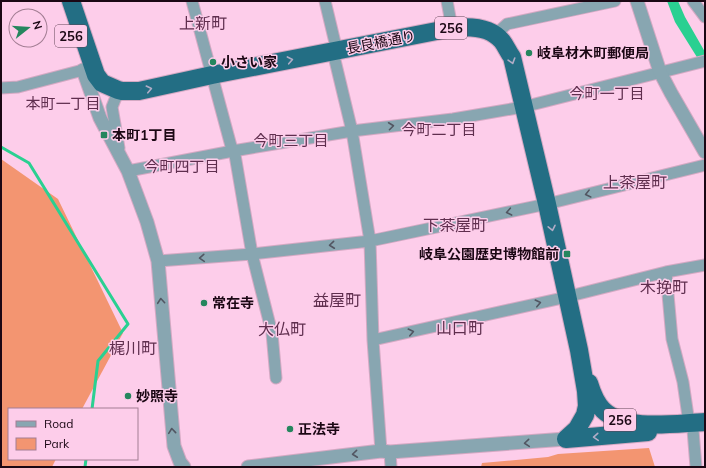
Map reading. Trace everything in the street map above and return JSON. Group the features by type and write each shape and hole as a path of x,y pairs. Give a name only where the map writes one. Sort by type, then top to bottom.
{"highway":[{"name":"長良橋通り","path":"60,1 88,69 96,75 102,83 122,91 139,91 212,75 452,28 470,26 496,34"},
{"name":"長良橋通り","path":"71,1 88,69"},
{"name":"256","path":"496,34 512,57 547,204 566,296 591,391 604,411 622,421 647,424 698,426"},
{"name":"256","path":"566,439 577,429 585,415 587,406 579,350"},
{"name":"256","path":"566,439 599,437 698,426"}],"street":[{"path":"192,1 233,151 252,254 272,332 276,378"},
{"path":"325,1 352,131 370,241 373,340 385,452 391,467"},
{"path":"447,1 452,28"},
{"path":"496,34 506,24 615,1"},
{"path":"637,1 660,72 705,152"},
{"path":"693,1 705,17"},
{"path":"128,171 233,151 352,131 453,119 524,107 705,61"},
{"path":"1,88 18,87 88,69 100,118 128,171 147,222 158,261 174,446 180,462 184,467"},
{"path":"120,155 112,107 116,97 126,91"},
{"path":"158,261 252,254 370,241 547,204 705,165"},
{"path":"373,340 666,272 705,265"},
{"path":"666,272 672,339 683,382 698,426 696,467"},
{"path":"248,467 385,452 566,439"}],"green space":[{"path":"1,159 58,199 123,333 83,408 8,408 8,460 56,460 52,467 1,467"},
{"path":"649,448 655,467 481,467 482,463 548,457 558,454"}],"shaded area":[{"path":"667,1 678,1 685,17 705,52 705,70 675,22"}],"waterway":[{"path":"1,147 29,163 128,324 98,361 92,408"},
{"path":"85,467 86,460"}],"place":[{"name":"岐阜材木町郵便局","path":"529,53"},
{"name":"小さい家","path":"213,62"},
{"name":"本町1丁目","path":"104,135"},
{"name":"岐阜公園歴史博物館前","path":"567,254"},
{"name":"常在寺","path":"204,303"},
{"name":"妙照寺","path":"128,396"},
{"name":"正法寺","path":"290,429"}],"district":[{"name":"上新町","path":"203,23"},
{"name":"今町一丁目","path":"607,93"},
{"name":"本町一丁目","path":"63,103"},
{"name":"今町二丁目","path":"439,129"},
{"name":"今町三丁目","path":"291,140"},
{"name":"今町四丁目","path":"182,166"},
{"name":"上茶屋町","path":"635,182"},
{"name":"下茶屋町","path":"455,225"},
{"name":"木挽町","path":"664,287"},
{"name":"益屋町","path":"337,300"},
{"name":"山口町","path":"460,328"},
{"name":"大仏町","path":"282,329"},
{"name":"梶川町","path":"133,348"}]}
